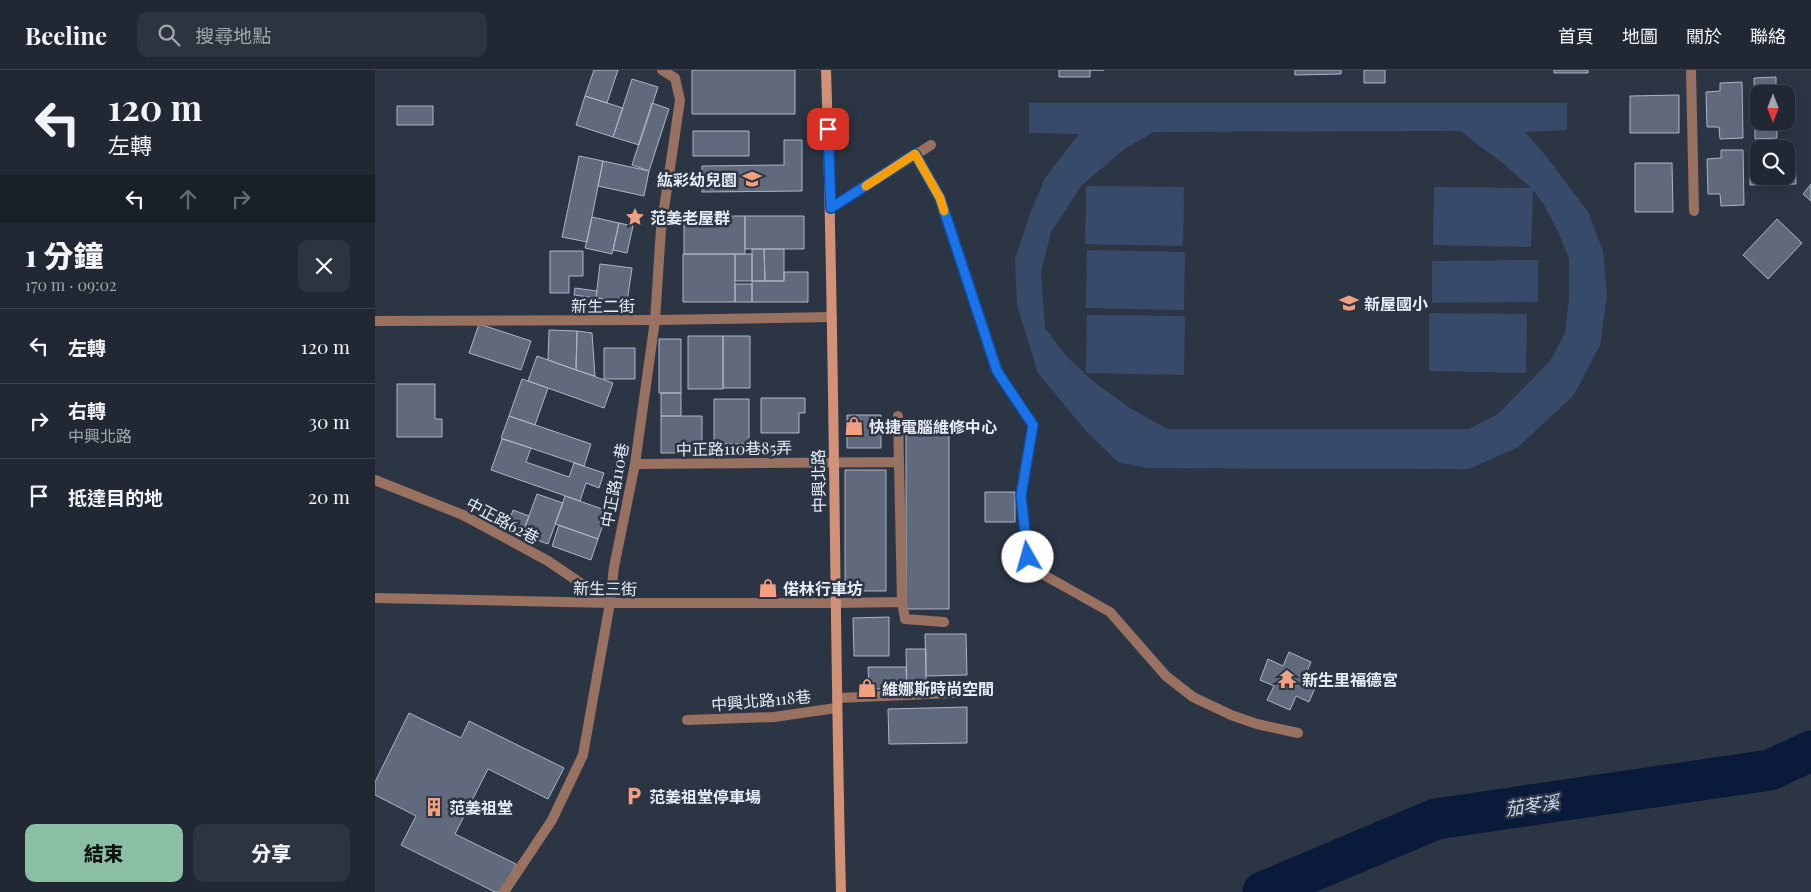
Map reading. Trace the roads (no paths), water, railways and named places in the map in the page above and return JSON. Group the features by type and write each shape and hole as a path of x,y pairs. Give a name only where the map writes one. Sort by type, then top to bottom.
{"street":[{"name":"中正路110巷","path":"504,892 551,820 583,755 610,603 614,567 635,464 655,320 661,229 680,100 675,78 662,70"},
{"name":"中興北路","path":"827,70 831,208 835,603 841,892"},
{"path":"1691,70 1694,211"},
{"path":"831,208 931,144"},
{"path":"915,154 940,198 997,371 1033,425 1021,496 1028,557 1044,575 1110,612 1166,676 1193,697 1231,715 1257,724 1298,733"},
{"name":"新生二街","path":"375,321 655,320 832,316"},
{"path":"898,416 902,602 905,619 943,622"},
{"name":"中正路110巷85弄","path":"635,464 899,462"},
{"name":"中正路62巷","path":"375,480 463,515 548,561 610,603"},
{"name":"新生三街","path":"375,598 610,603 902,602"},
{"name":"中興北路118巷","path":"687,720 774,717 837,703 976,692"}],"waterway":[{"name":"茄苳溪","path":"1263,892 1436,819 1770,770 1811,751"}],"place":[{"name":"紘彩幼兒園","path":"752,179"},
{"name":"范姜老屋群","path":"635,217"},
{"name":"新屋國小","path":"1349,303"},
{"name":"快捷電腦維修中心","path":"854,426"},
{"name":"偌林行車坊","path":"768,588"},
{"name":"新生里福德宮","path":"1287,679"},
{"name":"維娜斯時尚空間","path":"867,688"},
{"name":"范姜祖堂停車場","path":"634,796"},
{"name":"范姜祖堂","path":"434,807"}]}
